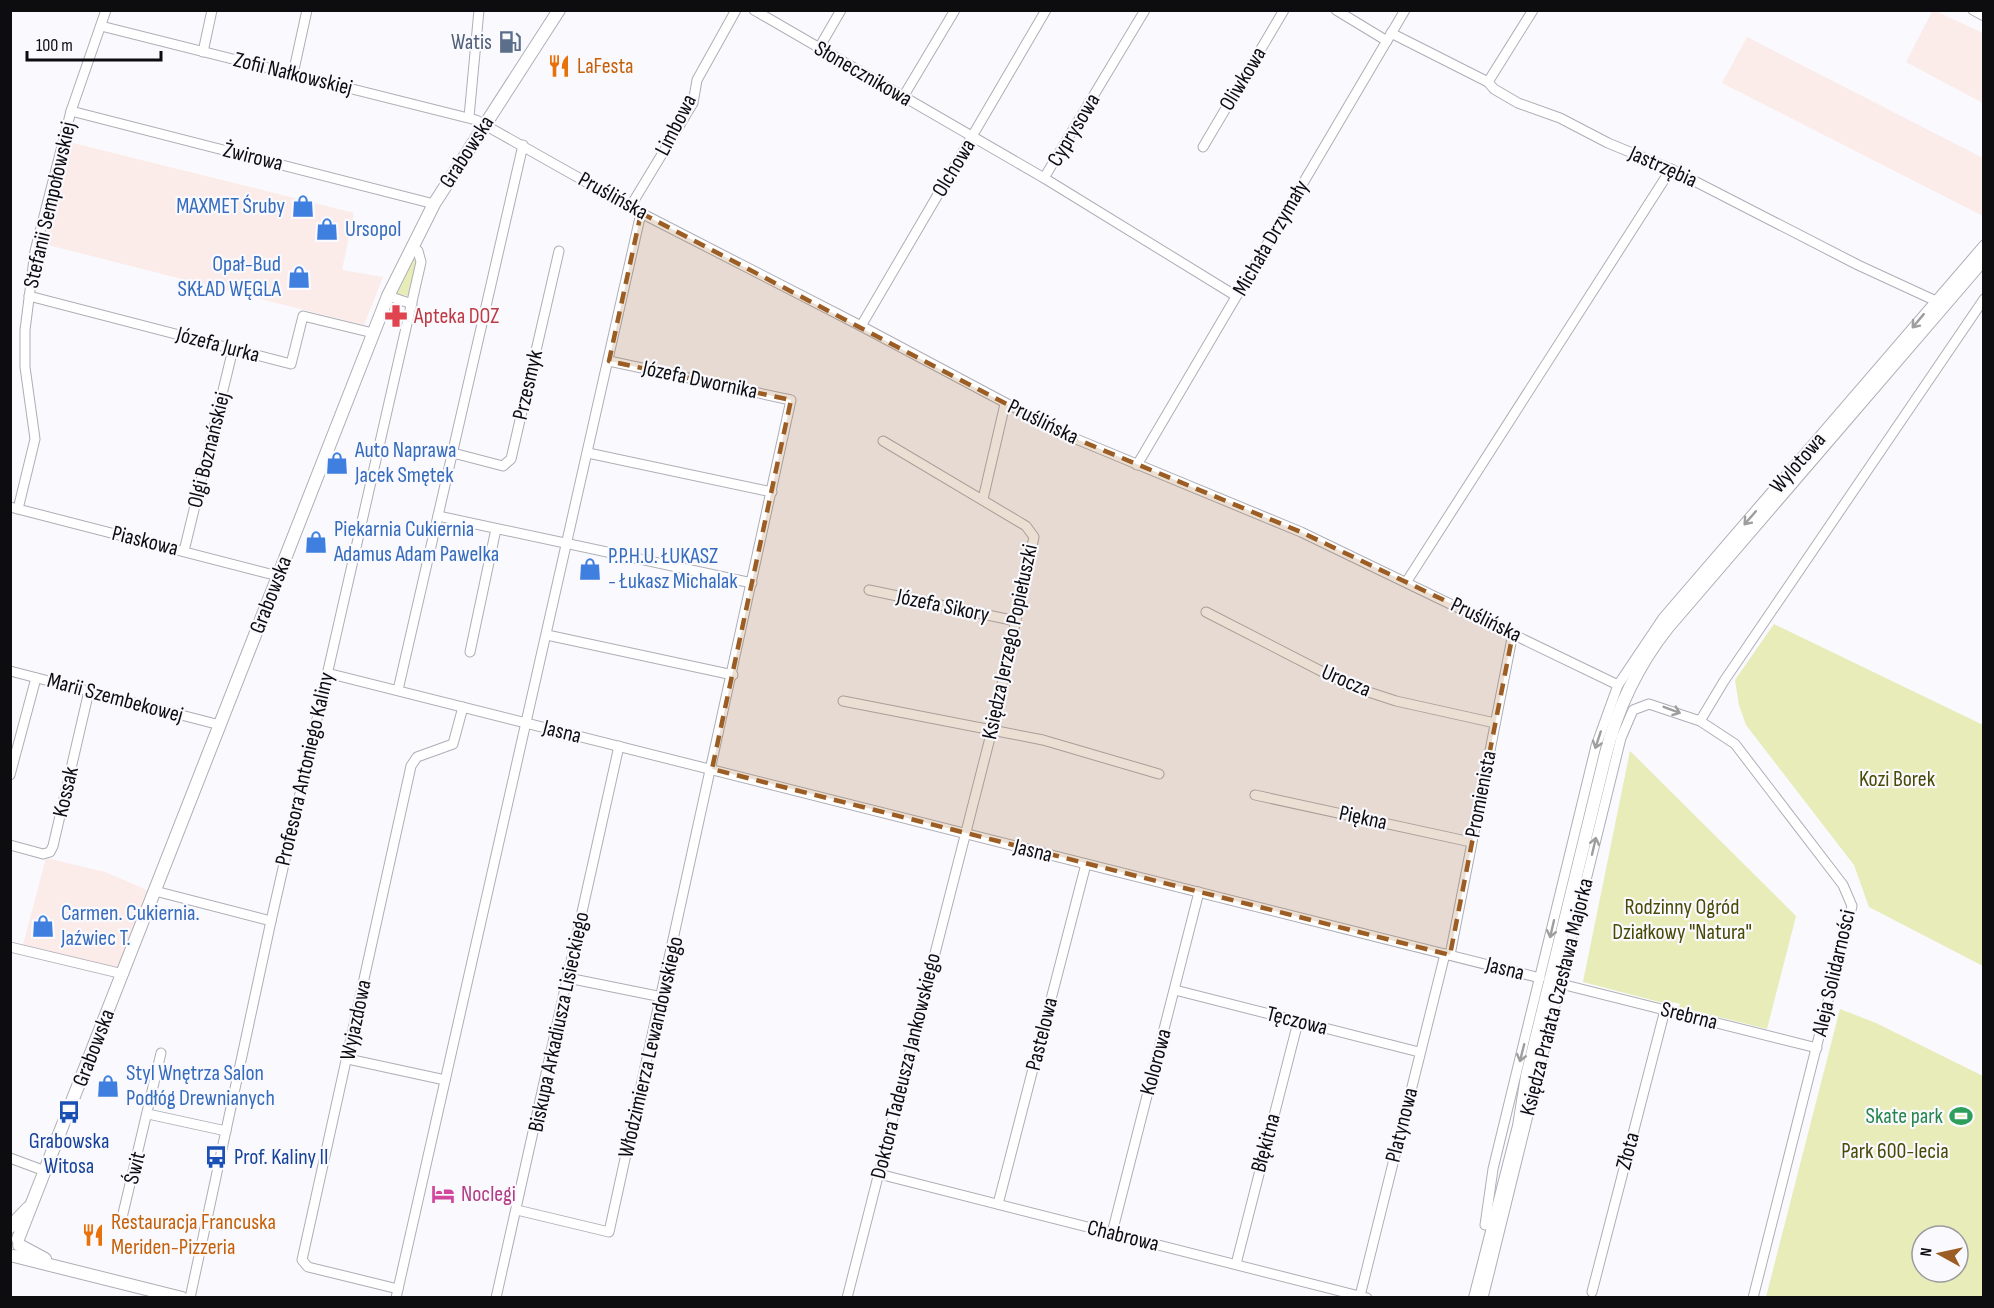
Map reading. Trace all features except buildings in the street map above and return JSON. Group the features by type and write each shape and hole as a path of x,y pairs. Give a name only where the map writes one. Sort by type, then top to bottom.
{"street":[{"name":"Stefanii Sempołowskiej","path":"14,508 35,439 25,367 29,296 45,206 71,111 106,10"},
{"path":"203,52 212,10"},
{"path":"293,74 307,10"},
{"path":"469,117 478,10"},
{"name":"Grabowska","path":"13,1247 123,974 388,296 434,204 559,10"},
{"name":"Limbowa","path":"630,207 693,103 698,80 736,10"},
{"name":"Słonecznikowa","path":"754,10 972,137"},
{"path":"819,48 841,10"},
{"path":"903,97 955,10"},
{"name":"Olchowa","path":"861,326 1046,10"},
{"name":"Cyprysowa","path":"972,137 1044,178 1145,10"},
{"name":"Oliwkowa","path":"1203,147 1284,10"},
{"name":"Jastrzębia","path":"1336,10 1488,82 1494,89 1518,103 1560,118 1608,143 1671,169 1858,265 1936,301"},
{"name":"Michała Drzymały","path":"1137,465 1405,10"},
{"path":"1488,82 1533,10"},
{"path":"1973,10 1983,16"},
{"name":"Zofii Nałkowskiej","path":"101,26 469,117 485,124"},
{"name":"Żwirowa","path":"71,111 434,204"},
{"name":"Pruślińska","path":"485,124 641,213 1064,434 1253,511 1407,581 1618,685"},
{"path":"398,690 523,145"},
{"path":"1407,581 1671,169"},
{"path":"1044,178 1236,296"},
{"path":"397,1293 641,213"},
{"name":"Wylotowa","path":"1618,685 1663,618 1983,245"},
{"name":"Profesora Antoniego Kaliny","path":"190,1298 271,921 421,262 418,251 412,246"},
{"name":"Przesmyk","path":"453,453 503,466 512,459 559,251"},
{"name":"Wylotowa","path":"1625,696 1644,660 1668,627 1983,259"},
{"name":"Józefa Jurka","path":"29,296 291,364 303,316 373,333"},
{"path":"388,296 412,304"},
{"path":"1700,721 1724,681 1983,299"},
{"name":"Olgi Boznańskiej","path":"184,550 233,349"},
{"name":"Józefa Dwornika","path":"609,361 791,400"},
{"name":"Włodzimierza Lewandowskiego","path":"517,1210 609,1232 791,400"},
{"path":"883,441 983,499 1005,404"},
{"path":"588,453 772,492"},
{"name":"Księdza Jerzego Popiełuszki","path":"966,834 992,730 1034,537 1026,526 983,499"},
{"name":"Piaskowa","path":"14,508 278,576"},
{"path":"438,516 752,583"},
{"path":"470,652 496,529"},
{"name":"Józefa Sikory","path":"869,590 1016,621"},
{"name":"Urocza","path":"1206,612 1350,686 1396,701 1495,723"},
{"name":"Promienista","path":"1447,955 1513,633"},
{"path":"547,634 732,675"},
{"name":"Marii Szembekowej","path":"10,671 220,725"},
{"name":"Jasna","path":"327,673 1540,978"},
{"path":"10,775 36,678"},
{"name":"Księdza Prałata Czesława Majorka","path":"1485,1224 1493,1169 1596,746 1618,685"},
{"name":"Kossak","path":"10,845 43,854 50,852 89,691"},
{"name":"Księdza Prałata Czesława Majorka","path":"1467,1298 1485,1224 1527,1076 1608,743 1625,696"},
{"path":"843,700 1069,746 1159,774"},
{"name":"Księdza Prałata Czesława Majorka","path":"1483,1298 1621,738 1630,714 1643,705"},
{"name":"Aleja Solidarności","path":"1643,705 1657,705 1700,721 1735,744 1843,885 1850,899 1851,913 1753,1298"},
{"name":"Wyjazdowa","path":"397,1293 308,1267 302,1260 411,766 417,757 453,744 462,707"},
{"name":"Biskupa Arkadiusza Lisieckiego","path":"496,1298 619,746"},
{"name":"Piękna","path":"1256,795 1471,842"},
{"name":"Doktora Tadeusza Jankowskiego","path":"847,1298 966,834"},
{"name":"Pastelowa","path":"998,1204 1086,864"},
{"path":"155,891 271,921"},
{"name":"Kolorowa","path":"1112,1233 1199,892"},
{"path":"10,946 123,974"},
{"name":"Platynowa","path":"1364,1297 1419,1052 1447,955"},
{"path":"568,978 662,998"},
{"name":"Srebrna","path":"1561,984 1817,1048"},
{"name":"Tęczowa","path":"1175,990 1419,1052"},
{"name":"Złota","path":"1592,1292 1665,1010"},
{"name":"Błękitna","path":"1236,1264 1299,1022"},
{"name":"Świt","path":"122,1222 160,1053"},
{"path":"348,1059 445,1080"},
{"name":"Księdza Prałata Czesława Majorka","path":"1475,1298 1519,1126 1527,1076"},
{"path":"148,1114 226,1131"},
{"path":"10,1158 45,1171"},
{"name":"Chabrowa","path":"879,1174 1364,1297"},
{"path":"13,1247 62,1268 182,1298"}],"highlighted area":[{"path":"641,213 1064,434 1301,532 1513,633 1450,955 712,769 791,400 609,361"}],"shaded area":[{"path":"1933,10 1983,33 1983,103 1906,62"},
{"path":"1747,37 1983,158 1983,216 1722,83"},
{"path":"69,142 354,213 342,270 383,277 364,325 44,244 51,201"},
{"path":"46,858 105,872 149,891 121,970 23,945"}],"green space":[{"path":"413,258 417,262 409,296 396,294"},
{"name":"Kozi Borek","path":"1774,624 1983,725 1983,966 1869,907 1854,865 1746,725 1739,705 1735,680"},
{"name":"Rodzinny Ogród Działkowy \"Natura\"","path":"1630,751 1796,916 1767,1029 1679,1007 1680,1004 1673,1002 1671,1005 1583,982"},
{"name":"Park 600-lecia","path":"1840,1009 1876,1023 1983,1076 1983,1297 1766,1297"}],"place":[{"name":"Watis","path":"510,42"},
{"name":"LaFesta","path":"559,66"},
{"name":"MAXMET Śruby","path":"303,206"},
{"name":"Ursopol","path":"327,229"},
{"name":"Opał-Bud SKŁAD WĘGLA","path":"299,277"},
{"name":"Apteka DOZ","path":"396,316"},
{"name":"Auto Naprawa Jacek Smętek","path":"337,463"},
{"name":"Piekarnia Cukiernia Adamus Adam Pawelka","path":"316,542"},
{"name":"P.P.H.U. ŁUKASZ - Łukasz Michalak","path":"590,569"},
{"name":"Carmen. Cukiernia. Jaźwiec T.","path":"43,926"},
{"name":"Styl Wnętrza Salon Podłóg Drewnianych","path":"108,1086"},
{"name":"Grabowska Witosa","path":"69,1112"},
{"name":"Skate park","path":"1961,1116"},
{"name":"Prof. Kaliny II","path":"216,1157"},
{"name":"Noclegi","path":"443,1194"},
{"name":"Restauracja Francuska Meriden-Pizzeria","path":"93,1235"}]}
